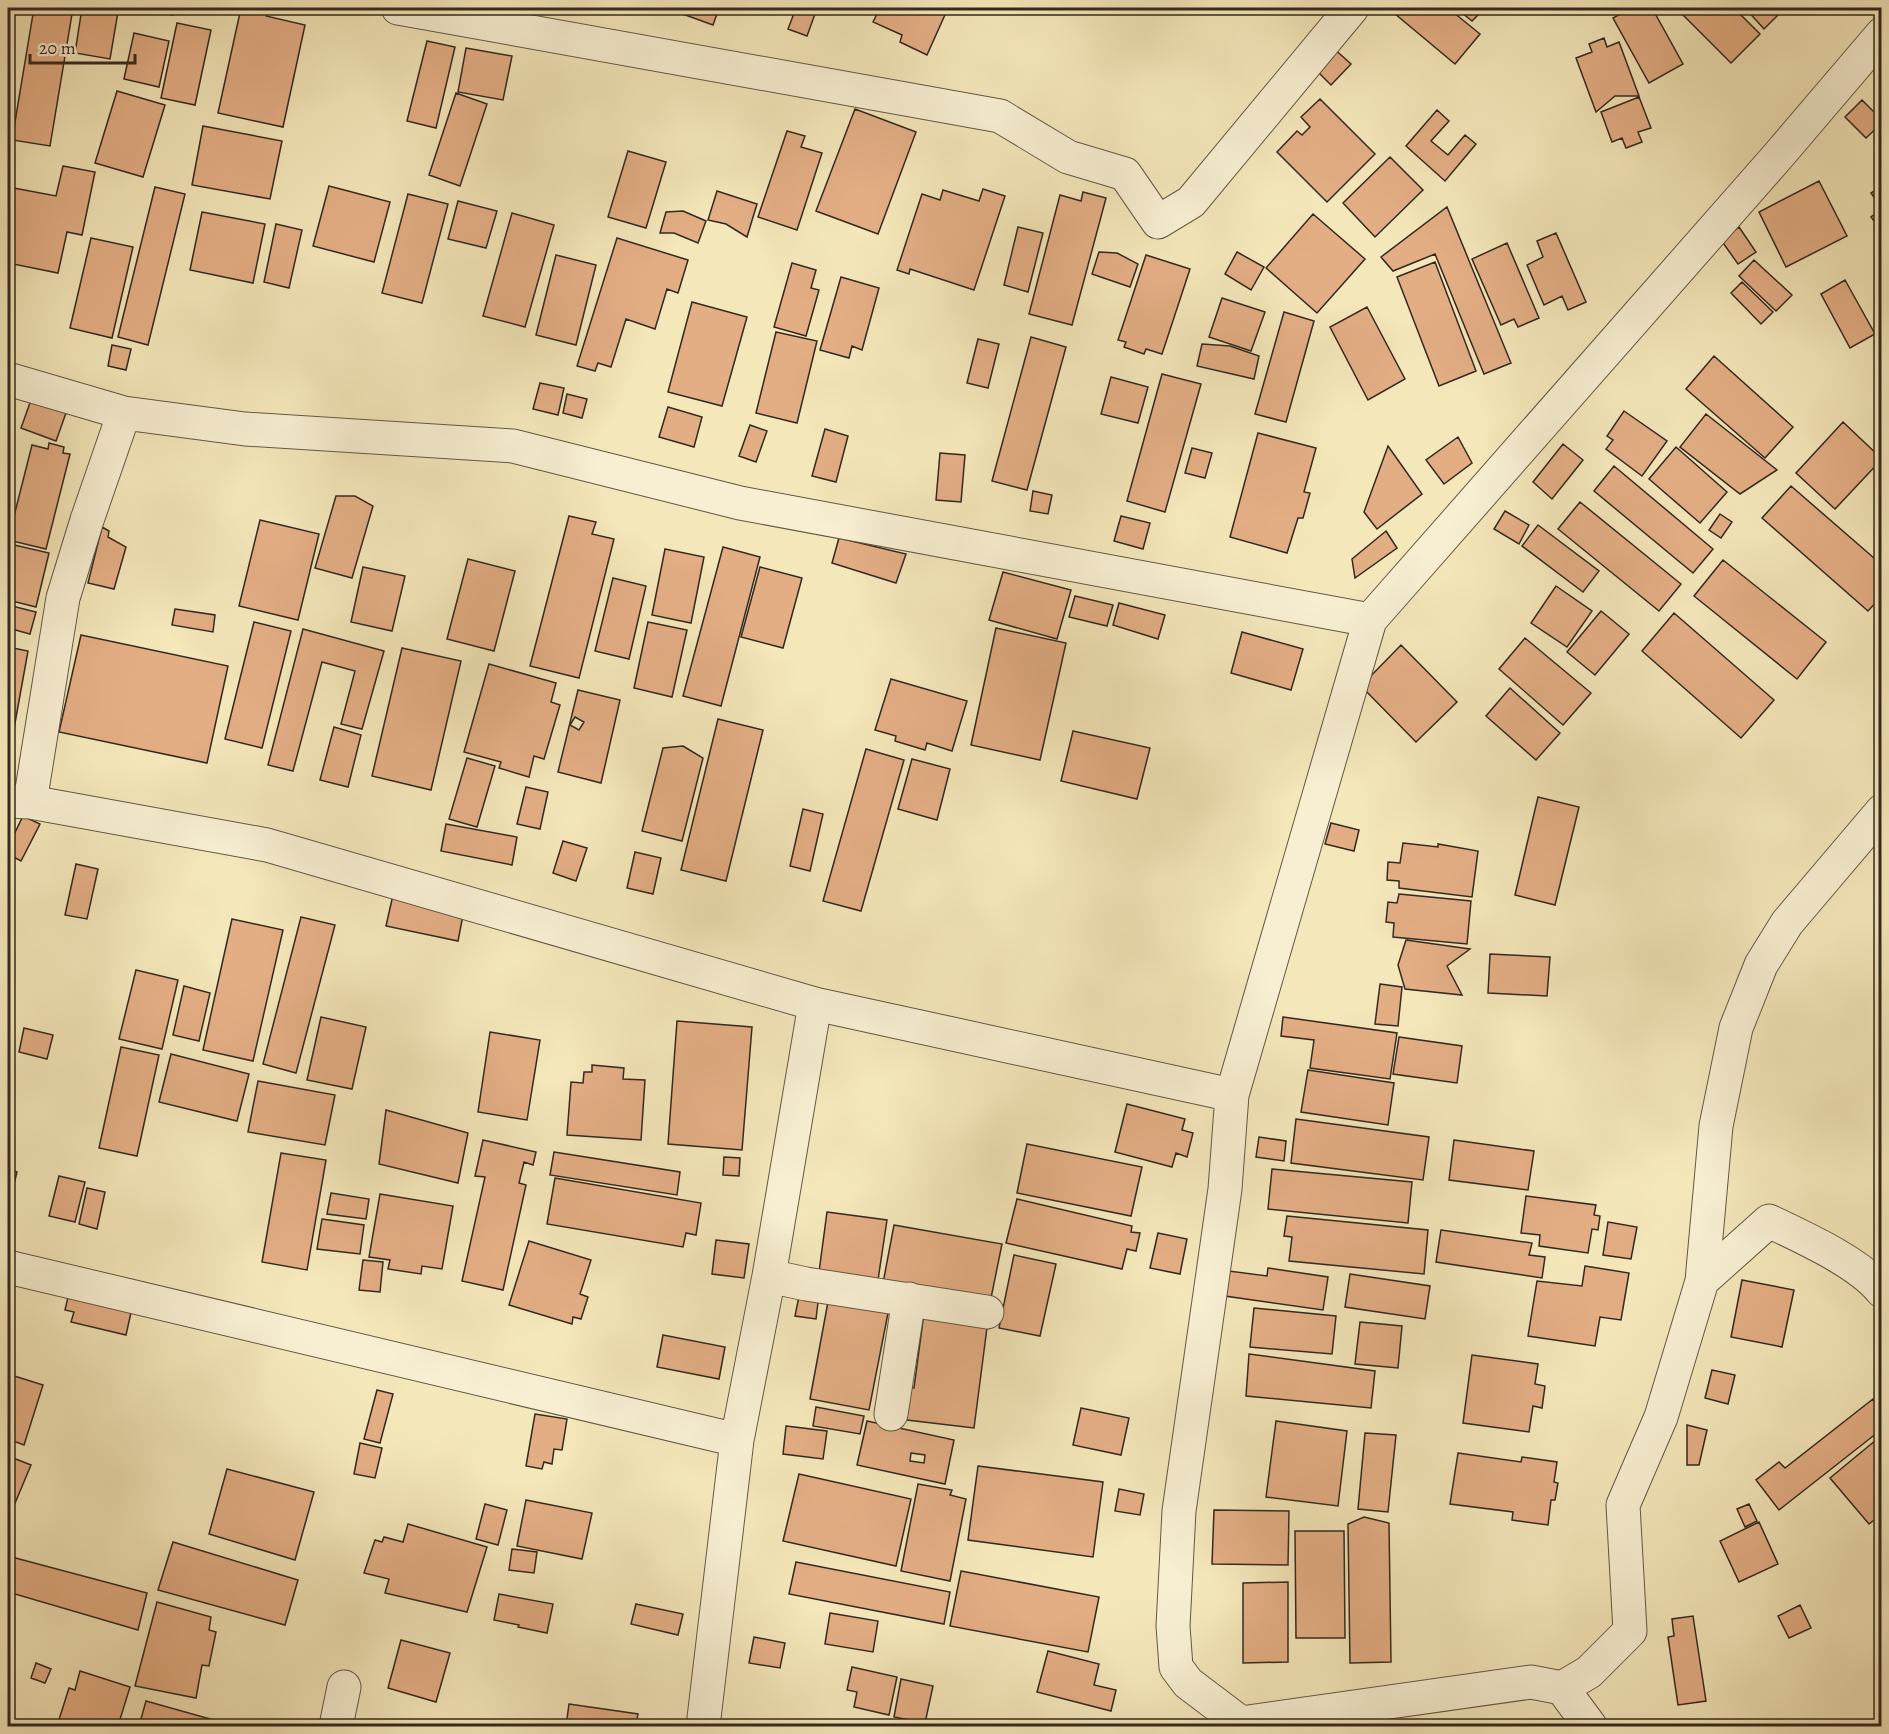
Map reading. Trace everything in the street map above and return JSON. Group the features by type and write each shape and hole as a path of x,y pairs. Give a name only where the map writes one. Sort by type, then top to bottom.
{"street":[{"path":"398,8 1000,116 1068,157 1125,174 1158,222 1191,202 1352,8"},
{"path":"1881,34 1778,156 1370,620 1232,1095 1225,1189 1179,1511 1173,1626 1176,1667 1188,1683 1236,1725 1531,1682 1562,1688 1589,1672 1630,1631 1623,1505 1661,1417 1702,1281 1716,1126 1736,1028 1761,965 1787,923 1881,811"},
{"path":"8,379 124,413 245,429 513,446 740,503 1370,620"},
{"path":"124,413 63,598 19,802 267,845 815,1004 1232,1095"},
{"path":"704,1718 737,1440 769,1276 815,1004"},
{"path":"1702,1281 1768,1221 1811,1241 1872,1279 1881,1291"},
{"path":"8,1267 737,1440"},
{"path":"769,1276 806,1284 987,1312"},
{"path":"891,1414 909,1299"},
{"path":"336,1726 344,1687"},
{"path":"1562,1688 1590,1726"}],"building":[{"path":"34,8 73,8 50,146 12,140"},
{"path":"82,8 118,12 110,59 75,53"},
{"path":"158,8 174,8 173,15 157,12"},
{"path":"241,8 267,9 266,16 305,25 283,127 218,113"},
{"path":"666,8 719,8 713,25"},
{"path":"796,8 815,14 807,36 788,29"},
{"path":"880,8 948,8 927,55 900,42 902,35 873,22"},
{"path":"1388,8 1448,8 1480,34 1455,64"},
{"path":"1456,8 1485,8 1472,21"},
{"path":"1631,8 1652,8 1683,64 1649,83 1613,18"},
{"path":"1676,8 1734,8 1760,34 1731,63"},
{"path":"1745,8 1776,8 1773,10 1778,15 1764,29"},
{"path":"177,23 211,30 195,105 161,98"},
{"path":"134,33 169,41 159,87 124,79"},
{"path":"1604,38 1607,47 1619,42 1639,96 1615,96 1596,112 1576,58 1592,52 1589,44"},
{"path":"427,41 455,47 436,128 407,121"},
{"path":"1330,45 1351,64 1331,85 1311,65"},
{"path":"466,48 512,56 503,100 458,92"},
{"path":"117,91 165,105 143,177 95,163"},
{"path":"456,93 487,104 460,186 429,175"},
{"path":"1639,97 1651,128 1638,132 1642,142 1626,148 1622,138 1612,142 1601,112"},
{"path":"1320,99 1375,154 1327,202 1277,152 1297,131 1302,135 1310,127 1301,117"},
{"path":"1862,100 1882,120 1882,123 1866,138 1845,117"},
{"path":"855,109 916,132 878,234 816,211"},
{"path":"1437,110 1449,121 1431,141 1448,155 1465,135 1476,144 1445,181 1406,146"},
{"path":"203,126 282,141 270,199 192,185"},
{"path":"787,131 805,136 801,147 822,153 797,230 758,217"},
{"path":"628,151 666,162 646,228 608,217"},
{"path":"1390,157 1423,190 1375,237 1343,203"},
{"path":"63,166 95,172 82,235 67,232 58,273 8,263 8,187 56,196"},
{"path":"1819,181 1847,236 1786,267 1759,212"},
{"path":"329,186 390,202 374,262 313,246"},
{"path":"1882,186 1882,209 1871,193"},
{"path":"155,187 185,194 148,345 118,337"},
{"path":"983,189 1005,196 974,290 910,269 909,274 897,270 922,194 940,200 943,190 979,201"},
{"path":"717,191 757,204 747,237 726,224 708,220"},
{"path":"1083,192 1106,198 1072,325 1029,314 1060,195 1081,201"},
{"path":"408,194 448,204 422,303 382,293"},
{"path":"458,201 497,211 486,248 448,239"},
{"path":"1447,207 1511,363 1484,374 1435,254 1393,271 1381,257"},
{"path":"1882,209 1882,232 1871,217"},
{"path":"683,211 706,221 698,243 674,233 660,233 666,212"},
{"path":"202,212 265,224 253,283 190,270"},
{"path":"512,213 554,225 525,327 483,316"},
{"path":"1313,214 1365,259 1317,313 1266,268"},
{"path":"276,224 302,230 289,288 264,282"},
{"path":"1018,227 1043,233 1028,292 1004,285"},
{"path":"1739,227 1756,252 1738,264 1721,240"},
{"path":"1556,233 1586,302 1568,310 1562,296 1544,305 1527,265 1543,257 1537,241"},
{"path":"91,238 133,247 112,338 70,328"},
{"path":"617,238 688,260 678,293 667,289 655,329 626,319 611,367 598,363 595,371 577,366"},
{"path":"1507,243 1539,318 1518,327 1514,319 1501,325 1472,259"},
{"path":"1099,252 1117,253 1138,264 1130,287 1092,274"},
{"path":"1237,252 1264,267 1251,290 1225,274"},
{"path":"556,255 596,265 576,345 536,335"},
{"path":"1146,255 1190,269 1162,354 1146,349 1144,354 1124,347 1126,342 1118,340"},
{"path":"1754,260 1792,295 1776,311 1739,276"},
{"path":"1435,262 1476,371 1439,386 1397,277"},
{"path":"792,263 816,270 811,288 819,290 806,336 774,327"},
{"path":"841,277 879,288 862,350 852,346 849,358 820,350"},
{"path":"1845,280 1875,334 1850,348 1821,294"},
{"path":"1742,282 1773,312 1761,324 1731,293"},
{"path":"1222,298 1265,312 1251,351 1209,337"},
{"path":"692,302 747,317 722,406 668,392"},
{"path":"1367,307 1405,379 1368,400 1330,327"},
{"path":"1284,312 1314,321 1286,422 1255,414"},
{"path":"776,332 817,341 797,423 756,413"},
{"path":"1031,337 1066,347 1027,490 992,481"},
{"path":"978,339 999,344 988,388 967,383"},
{"path":"1202,344 1230,346 1259,356 1254,379 1197,366"},
{"path":"112,345 131,349 126,370 108,366"},
{"path":"1714,356 1793,427 1765,458 1686,389"},
{"path":"1162,374 1201,384 1165,512 1127,501"},
{"path":"1111,377 1148,387 1138,423 1101,414"},
{"path":"540,383 564,388 558,415 533,409"},
{"path":"567,394 587,399 582,418 563,413"},
{"path":"31,400 66,413 56,441 21,428"},
{"path":"668,407 702,417 694,447 659,437"},
{"path":"1624,411 1667,441 1642,476 1606,449 1613,440 1607,436"},
{"path":"1706,414 1777,470 1740,494 1680,447"},
{"path":"1843,422 1882,459 1835,509 1796,473"},
{"path":"750,425 767,431 756,462 739,456"},
{"path":"825,429 848,436 836,482 812,476"},
{"path":"1258,433 1316,448 1304,492 1310,493 1303,518 1298,518 1287,553 1230,537"},
{"path":"1458,437 1472,463 1444,484 1426,460"},
{"path":"49,443 64,447 63,453 70,454 46,549 8,540 32,445 48,449"},
{"path":"1563,444 1583,460 1552,499 1533,482"},
{"path":"1388,446 1422,494 1377,529 1364,512"},
{"path":"1676,447 1727,492 1700,523 1649,479"},
{"path":"1192,448 1212,453 1205,478 1185,473"},
{"path":"940,453 965,455 961,502 936,500"},
{"path":"1614,466 1713,549 1693,573 1594,491"},
{"path":"1791,486 1882,565 1882,596 1868,611 1762,518"},
{"path":"1033,491 1052,495 1048,514 1030,511"},
{"path":"336,496 355,496 373,506 352,578 315,568"},
{"path":"1580,502 1681,584 1659,611 1558,529"},
{"path":"1505,511 1529,525 1519,544 1494,529"},
{"path":"1720,514 1732,522 1721,538 1709,530"},
{"path":"569,516 596,522 592,534 614,539 579,678 530,666"},
{"path":"1121,516 1150,523 1143,549 1114,541"},
{"path":"260,520 319,534 298,620 239,606"},
{"path":"1538,525 1599,571 1583,592 1522,546"},
{"path":"102,527 109,531 108,537 126,547 114,589 88,583"},
{"path":"1386,531 1397,548 1355,578 1352,559"},
{"path":"839,538 906,554 896,583 832,563"},
{"path":"10,544 49,553 36,607 8,600"},
{"path":"723,547 760,557 721,706 683,696"},
{"path":"665,549 704,557 691,623 652,615"},
{"path":"468,559 515,571 494,651 447,639"},
{"path":"1723,560 1826,642 1797,679 1694,596"},
{"path":"363,567 405,576 392,631 351,622"},
{"path":"760,567 802,578 783,648 741,637"},
{"path":"1003,572 1071,590 1057,639 989,620"},
{"path":"613,578 646,586 629,659 595,651"},
{"path":"1556,586 1592,611 1567,647 1531,623"},
{"path":"1075,596 1113,605 1107,626 1069,617"},
{"path":"1119,603 1165,615 1158,639 1113,625"},
{"path":"8,605 36,612 30,634 8,628"},
{"path":"175,609 215,615 213,632 172,625"},
{"path":"1601,611 1629,634 1595,675 1567,652"},
{"path":"1674,613 1774,700 1741,738 1642,651"},
{"path":"254,622 291,631 262,748 225,739"},
{"path":"648,622 687,630 672,697 634,688"},
{"path":"996,628 1066,643 1040,760 971,745"},
{"path":"303,629 384,651 362,729 341,724 355,671 322,662 293,771 268,765"},
{"path":"1242,632 1303,649 1291,690 1231,673"},
{"path":"81,635 228,666 207,763 59,732"},
{"path":"1525,638 1591,693 1563,725 1499,669"},
{"path":"1401,645 1457,702 1416,742 1361,686"},
{"path":"8,647 28,651 13,734 8,733"},
{"path":"402,648 461,661 431,790 372,776"},
{"path":"489,664 556,683 551,702 560,705 544,759 534,756 529,777 499,768 501,762 464,752"},
{"path":"891,679 967,701 952,751 927,743 925,750 895,741 896,736 875,730"},
{"path":"1510,688 1560,733 1536,760 1486,716"},
{"path":"578,690 620,700 601,783 558,772","holes":["575,717 584,722 579,730 570,725"]},
{"path":"718,719 763,730 726,881 681,870"},
{"path":"334,727 361,735 348,787 320,780"},
{"path":"1073,731 1150,748 1137,799 1061,781"},
{"path":"683,746 703,758 682,841 642,831 663,748"},
{"path":"866,749 904,760 861,911 823,901"},
{"path":"467,758 495,766 477,827 449,819"},
{"path":"912,759 950,769 937,820 898,809"},
{"path":"526,787 548,792 540,829 517,824"},
{"path":"1538,797 1579,807 1555,905 1515,895"},
{"path":"803,809 823,814 810,871 790,866"},
{"path":"23,816 40,824 21,861 8,854 8,847"},
{"path":"1331,823 1359,830 1354,851 1325,844"},
{"path":"446,824 517,837 512,865 441,851"},
{"path":"563,841 587,848 576,881 553,873"},
{"path":"1403,843 1438,847 1438,844 1478,851 1472,897 1399,888 1399,881 1387,880 1388,862 1400,863"},
{"path":"635,852 661,858 653,894 627,888"},
{"path":"76,864 98,869 87,919 65,915"},
{"path":"1399,894 1471,901 1467,944 1393,937 1394,923 1386,922 1388,902 1397,903"},
{"path":"393,895 464,910 458,941 386,926"},
{"path":"301,917 335,925 296,1073 263,1064"},
{"path":"232,919 283,930 253,1061 203,1050"},
{"path":"1406,940 1470,949 1447,966 1462,995 1405,989 1398,965"},
{"path":"1490,954 1550,957 1547,996 1488,993"},
{"path":"136,970 178,980 162,1049 119,1039"},
{"path":"1380,984 1402,987 1398,1026 1375,1024"},
{"path":"184,986 210,993 199,1041 173,1035"},
{"path":"321,1017 366,1027 352,1089 307,1080"},
{"path":"1283,1017 1397,1033 1390,1079 1310,1068 1314,1040 1281,1036"},
{"path":"677,1021 752,1027 742,1150 668,1144"},
{"path":"24,1028 53,1035 47,1059 19,1052"},
{"path":"490,1032 540,1040 527,1120 478,1112"},
{"path":"1399,1037 1462,1046 1457,1083 1393,1074"},
{"path":"121,1047 159,1055 137,1156 99,1148"},
{"path":"171,1054 249,1074 237,1121 159,1102"},
{"path":"592,1065 624,1068 623,1079 645,1080 641,1140 567,1135 571,1082 583,1083 584,1072 592,1072"},
{"path":"1308,1070 1394,1083 1388,1125 1301,1112"},
{"path":"258,1081 335,1095 325,1145 248,1132"},
{"path":"1127,1104 1185,1119 1182,1130 1193,1133 1187,1157 1176,1153 1172,1167 1115,1152"},
{"path":"386,1110 468,1133 458,1183 379,1164"},
{"path":"1296,1119 1429,1137 1423,1180 1291,1163"},
{"path":"1259,1137 1286,1141 1284,1161 1256,1157"},
{"path":"483,1140 536,1152 533,1165 524,1162 519,1183 526,1185 503,1290 462,1281 485,1177 475,1176"},
{"path":"1454,1140 1534,1151 1528,1190 1449,1180"},
{"path":"1027,1144 1142,1167 1131,1216 1017,1193"},
{"path":"554,1152 680,1172 677,1195 550,1175"},
{"path":"281,1153 326,1160 307,1270 262,1262"},
{"path":"724,1157 740,1158 739,1176 723,1175"},
{"path":"8,1169 17,1172 8,1209"},
{"path":"1272,1169 1412,1182 1408,1223 1268,1209"},
{"path":"59,1176 85,1182 75,1222 49,1216"},
{"path":"555,1178 701,1203 696,1235 686,1233 683,1247 547,1224"},
{"path":"87,1188 105,1192 97,1229 79,1224"},
{"path":"331,1193 369,1199 366,1219 327,1214"},
{"path":"380,1194 453,1206 442,1269 422,1266 421,1274 388,1269 390,1260 369,1257"},
{"path":"1526,1196 1596,1205 1594,1215 1600,1216 1598,1230 1592,1229 1588,1253 1539,1246 1540,1235 1521,1233"},
{"path":"1017,1199 1132,1226 1131,1232 1140,1233 1136,1251 1127,1249 1122,1269 1006,1243"},
{"path":"827,1212 887,1220 878,1280 819,1272"},
{"path":"1287,1216 1428,1230 1424,1274 1289,1261 1292,1237 1284,1236"},
{"path":"322,1219 364,1225 360,1254 317,1249"},
{"path":"1608,1222 1637,1227 1631,1259 1603,1255"},
{"path":"894,1225 1002,1244 990,1303 883,1283"},
{"path":"1441,1230 1532,1243 1529,1255 1545,1257 1542,1278 1436,1262"},
{"path":"1158,1233 1187,1239 1180,1274 1150,1268"},
{"path":"716,1240 749,1244 744,1278 712,1274"},
{"path":"529,1241 591,1260 580,1294 588,1297 581,1319 573,1317 572,1324 509,1305"},
{"path":"1014,1255 1056,1264 1040,1336 999,1328"},
{"path":"363,1260 383,1262 380,1292 359,1290"},
{"path":"1585,1266 1629,1273 1621,1320 1600,1317 1595,1346 1528,1336 1537,1281 1582,1286"},
{"path":"1268,1268 1328,1277 1323,1310 1225,1296 1229,1271 1267,1276"},
{"path":"1350,1274 1430,1286 1425,1319 1345,1307"},
{"path":"1742,1280 1794,1290 1782,1347 1731,1337"},
{"path":"800,1291 819,1294 816,1319 795,1316"},
{"path":"830,1291 890,1303 869,1410 810,1399"},
{"path":"69,1293 132,1308 126,1335 71,1322 74,1312 65,1310"},
{"path":"1254,1308 1336,1316 1332,1354 1250,1347"},
{"path":"924,1313 988,1320 974,1428 907,1420 905,1387 914,1388"},
{"path":"1360,1322 1402,1326 1398,1368 1355,1364"},
{"path":"663,1335 725,1347 719,1379 657,1367"},
{"path":"1249,1354 1375,1371 1371,1408 1246,1396"},
{"path":"1472,1355 1538,1364 1535,1384 1545,1386 1542,1408 1533,1406 1529,1432 1463,1423"},
{"path":"1712,1370 1735,1375 1728,1404 1705,1398"},
{"path":"8,1374 43,1385 24,1445 8,1439"},
{"path":"377,1390 393,1394 380,1443 364,1439"},
{"path":"1873,1399 1882,1411 1882,1429 1779,1510 1756,1480 1779,1462 1785,1468"},
{"path":"816,1407 864,1416 860,1434 813,1426"},
{"path":"1081,1408 1129,1418 1121,1455 1073,1445"},
{"path":"535,1414 567,1419 562,1450 554,1449 552,1464 544,1462 542,1469 526,1466"},
{"path":"867,1421 954,1440 945,1484 857,1465","holes":["911,1453 925,1455 924,1463 910,1461"]},
{"path":"1276,1421 1347,1431 1338,1506 1266,1497"},
{"path":"1687,1425 1707,1430 1699,1465 1687,1465"},
{"path":"786,1426 827,1431 823,1459 783,1454"},
{"path":"1365,1433 1396,1435 1388,1512 1358,1509"},
{"path":"1882,1435 1882,1514 1869,1524 1830,1478"},
{"path":"360,1443 382,1448 375,1478 354,1474"},
{"path":"1458,1453 1521,1462 1522,1457 1557,1462 1554,1482 1558,1483 1555,1500 1551,1500 1548,1525 1512,1520 1513,1512 1450,1504"},
{"path":"8,1456 31,1465 13,1508 8,1506"},
{"path":"978,1466 1103,1482 1093,1557 968,1540"},
{"path":"227,1469 314,1492 295,1560 209,1534"},
{"path":"799,1474 911,1499 896,1566 783,1541"},
{"path":"918,1484 952,1490 950,1495 966,1499 950,1581 901,1571"},
{"path":"1119,1489 1144,1494 1140,1515 1115,1511"},
{"path":"526,1500 592,1513 582,1559 517,1546"},
{"path":"485,1504 507,1510 498,1545 476,1539"},
{"path":"1749,1504 1757,1521 1745,1527 1737,1509"},
{"path":"1214,1510 1289,1511 1288,1565 1212,1564"},
{"path":"1364,1517 1389,1523 1391,1662 1350,1663 1348,1524"},
{"path":"1759,1522 1778,1564 1739,1582 1720,1541"},
{"path":"408,1524 487,1547 467,1612 385,1593 389,1579 364,1573 375,1540 382,1542 384,1537 403,1542"},
{"path":"1295,1531 1344,1531 1345,1638 1296,1638"},
{"path":"173,1542 298,1580 285,1625 158,1590"},
{"path":"512,1549 537,1552 534,1573 509,1570"},
{"path":"8,1556 147,1593 138,1630 8,1592"},
{"path":"796,1562 950,1592 944,1624 789,1594"},
{"path":"961,1571 1099,1597 1088,1652 950,1626"},
{"path":"1288,1582 1288,1662 1243,1663 1243,1583"},
{"path":"499,1594 553,1604 547,1633 494,1620"},
{"path":"157,1602 211,1617 209,1630 216,1632 209,1666 202,1665 196,1698 135,1686"},
{"path":"636,1604 683,1614 678,1635 631,1624"},
{"path":"1800,1605 1811,1628 1789,1638 1778,1616"},
{"path":"830,1613 878,1621 873,1652 825,1644"},
{"path":"1693,1616 1706,1701 1678,1705 1668,1637 1674,1636 1672,1619"},
{"path":"754,1637 785,1643 780,1668 749,1663"},
{"path":"401,1640 450,1653 436,1702 388,1688"},
{"path":"1048,1651 1099,1664 1094,1685 1116,1690 1111,1711 1037,1692"},
{"path":"36,1663 51,1669 45,1683 31,1678"},
{"path":"852,1667 897,1677 889,1715 854,1707 857,1692 847,1690"},
{"path":"80,1671 130,1687 118,1726 57,1726 69,1688 75,1690"},
{"path":"901,1679 933,1686 925,1723 894,1717"},
{"path":"146,1701 235,1726 139,1726"},
{"path":"569,1704 638,1714 636,1726 566,1726"}]}
